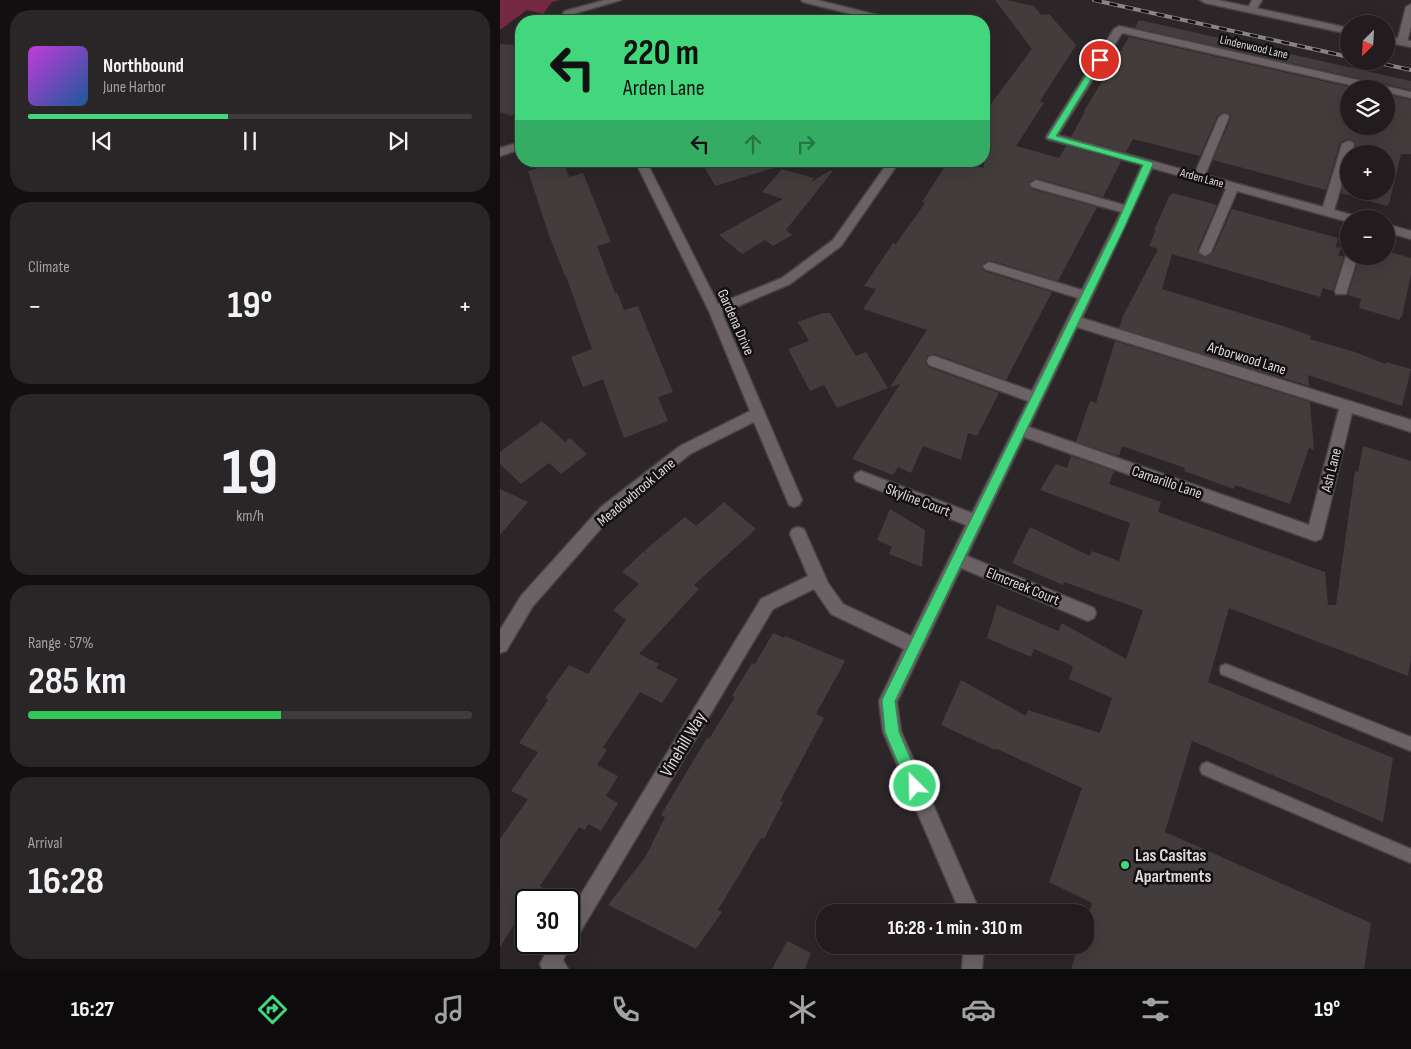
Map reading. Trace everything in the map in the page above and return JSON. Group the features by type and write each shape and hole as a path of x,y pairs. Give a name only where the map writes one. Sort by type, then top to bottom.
{"street":[{"path":"575,15 616,0"},
{"path":"806,0 866,15"},
{"path":"1206,0 1340,29"},
{"path":"1252,10 1257,0"},
{"path":"1406,43 1411,7"},
{"name":"Lindenwood Lane","path":"1051,138 1119,29 1345,80"},
{"name":"Lindenwood Lane","path":"1395,91 1411,95"},
{"path":"1199,177 1224,118"},
{"name":"Arden Lane","path":"1051,138 1340,216"},
{"path":"1326,212 1348,144"},
{"path":"500,152 515,147"},
{"path":"967,904 892,732 888,700 1128,210 1148,164"},
{"name":"Gardena Drive","path":"643,167 715,312 794,500"},
{"path":"715,312 786,282 837,243 891,167"},
{"path":"1036,184 1128,210"},
{"path":"1205,252 1233,186"},
{"path":"1395,230 1411,234"},
{"path":"1341,290 1349,265"},
{"path":"989,266 1086,296"},
{"name":"Arborwood Lane","path":"1074,321 1411,426"},
{"path":"934,361 1036,398"},
{"name":"Ash Lane","path":"1315,534 1348,406"},
{"name":"Meadowbrook Lane","path":"500,645 527,601 606,512 685,450 758,414"},
{"name":"Camarillo Lane","path":"1020,430 1315,534"},
{"name":"Skyline Court","path":"861,477 976,522"},
{"path":"798,534 822,588 836,609 915,646"},
{"name":"Elmcreek Court","path":"957,559 1088,613"},
{"name":"Vinehill Way","path":"580,914 767,604 818,579"},
{"path":"554,966 558,954"},
{"path":"972,969 973,954"}],"lane":[{"path":"1226,670 1411,744"},
{"path":"1207,769 1411,856"}],"shaded area":[{"path":"500,0 560,0 552,2 543,14 527,10 520,15 515,15 515,19 500,30"}],"building":[{"path":"995,0 1007,0 1034,6 1041,15 1049,14 1076,45 1040,101 1044,103 1016,146 1059,158 1066,146 1121,161 1103,197 1037,178 1029,182 1031,189 1097,207 1058,281 990,260 982,264 984,271 1052,292 1006,380 935,354 927,356 925,362 928,367 999,393 977,436 968,433 961,460 923,446 911,473 898,467 893,475 852,459 900,384 890,387 927,330 863,309 876,289 864,286 893,243 896,244 925,203 922,202 945,167 990,167 990,105 1032,49"},
{"path":"1139,20 1340,65 1340,70 1362,70 1411,81 1411,90 1395,86 1395,80 1366,80 1135,28"},
{"path":"1129,37 1340,85 1340,135 1395,135 1395,96 1411,100 1411,154 1401,154 1395,179 1395,145 1356,145 1352,140 1347,139 1340,143 1326,190 1213,160 1231,118 1230,114 1224,112 1217,116 1200,156 1133,139 1126,152 1071,137 1084,111"},
{"path":"500,44 515,45 515,113 512,116 500,112"},
{"path":"542,167 565,167 569,177 583,173 611,242 597,246 615,293 617,292 624,310 638,306 673,392 658,397 668,421 624,438 603,379 583,387 571,357 592,349 549,235 528,171"},
{"path":"704,167 777,167 715,186"},
{"path":"782,169 814,178 811,182 831,170 832,172 786,230 792,235 773,246 765,240 742,254 719,235 783,199 762,192"},
{"path":"1173,193 1217,205 1197,251 1204,258 1213,253 1232,209 1338,238 1336,247 1340,248 1338,256 1340,256 1341,265 1333,291 1323,288 1320,297 1172,254 1162,289 1286,327 1311,336 1310,339 1355,352 1385,364 1386,362 1411,369 1402,406 1308,375 1309,386 1119,328 1123,316 1158,249 1149,246 1156,230 1154,230 1170,195"},
{"path":"1366,200 1390,200 1387,206"},
{"path":"1395,254 1411,258 1411,274 1400,320 1359,308 1361,299 1348,295 1357,265 1395,265"},
{"path":"823,313 830,313 856,356 866,352 888,388 837,408 824,385 810,391 788,349 809,341 798,322"},
{"path":"1115,341 1310,402 1314,450 1309,448 1290,504 1235,485 1234,489 1184,471 1185,468 1122,446 1119,456 1076,442 1090,401 1096,403"},
{"path":"542,421 565,442 570,438 587,454 561,474 549,463 521,484 500,464 500,452"},
{"path":"1363,446 1411,461 1411,658 1408,676 1229,608 1208,682 1393,758 1383,822 1192,741 1165,832 1371,923 1364,969 1071,969 1076,954 1094,954 1094,904 1049,882 1082,788 941,725 961,680 1026,716 1028,710 1100,733 1112,698 1069,679 1073,666 1034,649 1031,657 987,638 997,605 1058,631 1062,623 1126,659 1143,610 1064,582 1063,585 1012,563 1030,527 1090,556 1092,551 1119,561 1130,523 1040,490 1056,464 1067,468 1071,456 1114,471 1109,484 1161,502 1158,512 1325,572 1328,605 1336,605 1355,471 1358,472"},
{"path":"500,489 528,502 500,535"},
{"path":"724,502 756,529 694,585 699,589 639,654 659,664 656,668 678,679 662,703 640,692 603,747 607,750 597,765 618,776 606,796 618,803 601,831 588,824 585,830 579,827 540,886 545,889 515,889 515,923 500,947 500,839 528,799 511,791 538,752 519,743 548,700 545,698 569,665 588,674 626,620 613,610 639,584 622,572 643,552 648,554 644,551 685,517 696,526"},
{"path":"890,509 925,530 922,567 889,554 892,547 877,540"},
{"path":"773,633 784,638 785,636 845,661 816,714 824,718 780,801 783,802 764,839 761,838 718,910 722,912 696,949 608,905 646,856 665,817 661,815 707,738 709,739 735,697 732,696 752,663 755,664"},
{"path":"787,941 811,953 805,969 772,969"}],"railway":[{"path":"1094,0 1340,55"},
{"path":"1395,66 1411,70"}],"place":[{"name":"Las Casitas Apartments","path":"1125,865"}],"route":[{"path":"915,786 892,732 888,700 1128,210 1148,164 1051,138 1100,60"}]}
